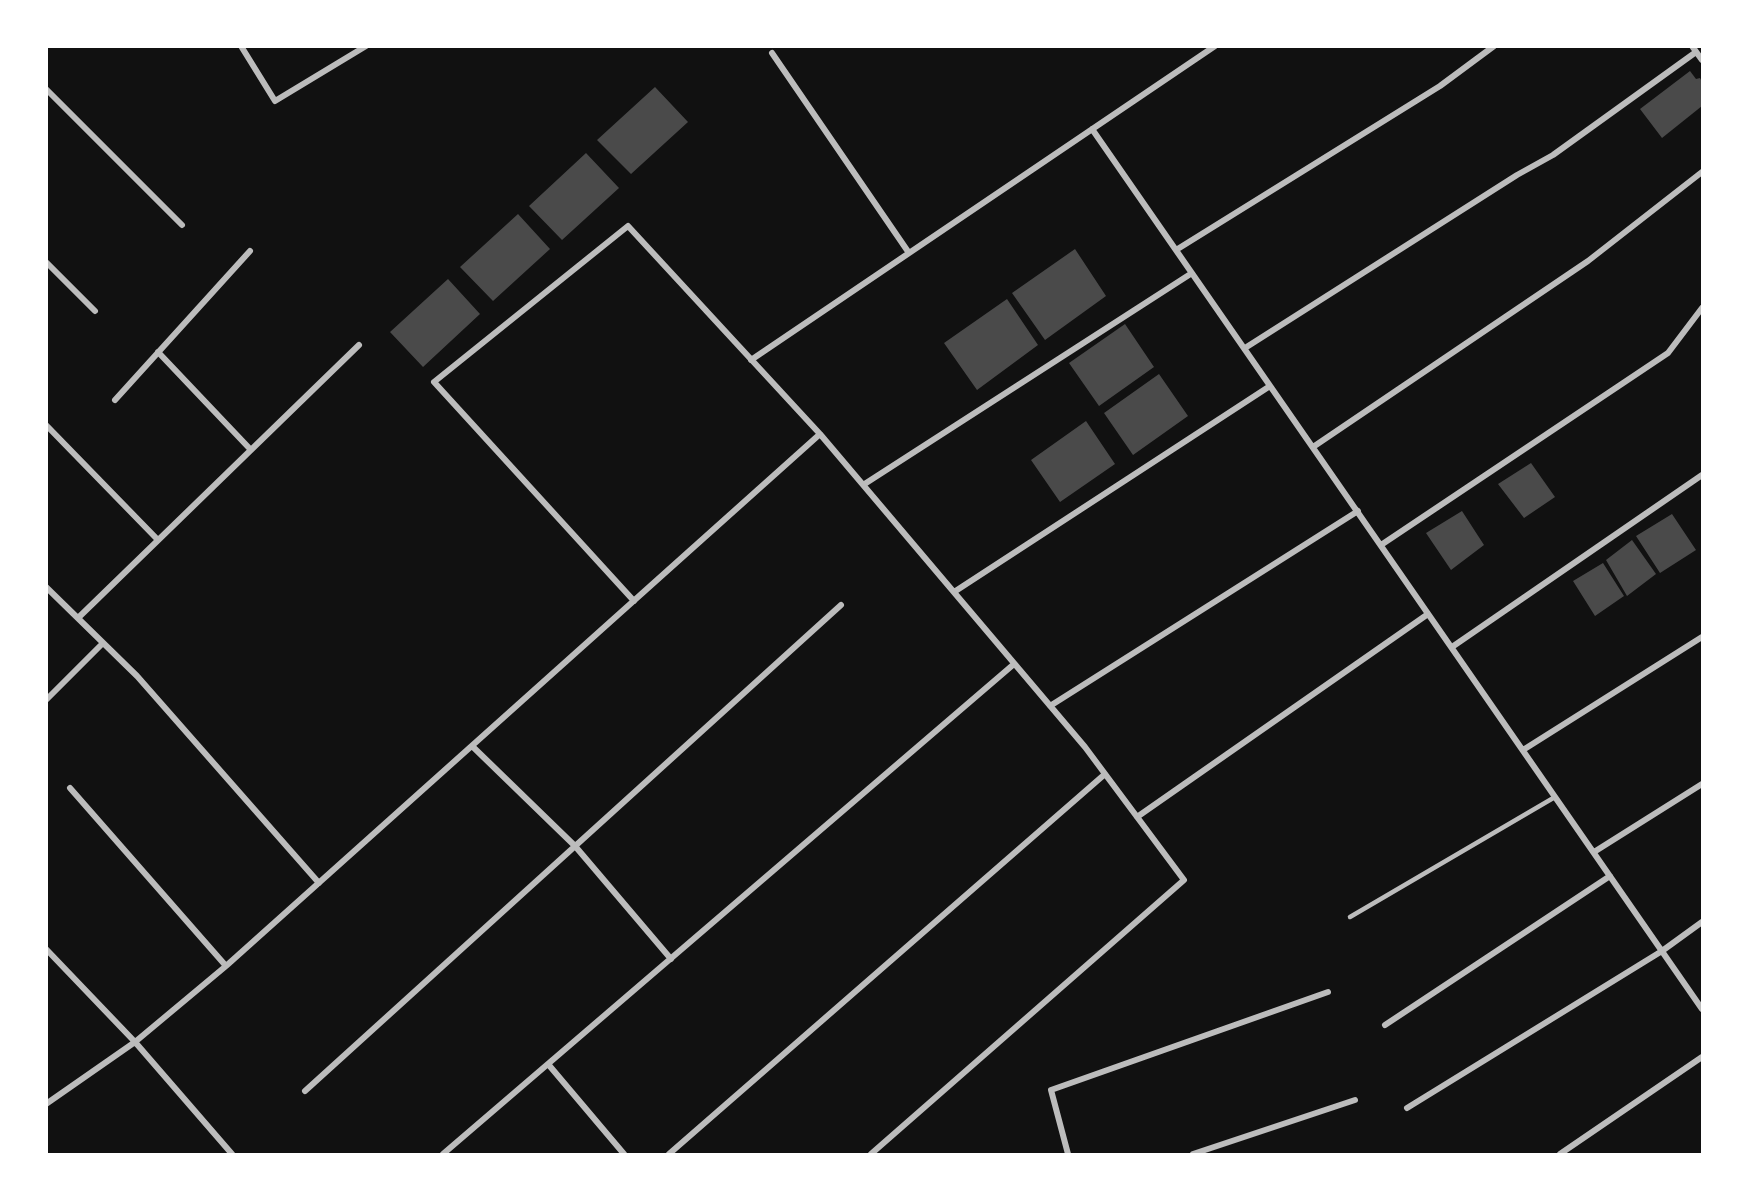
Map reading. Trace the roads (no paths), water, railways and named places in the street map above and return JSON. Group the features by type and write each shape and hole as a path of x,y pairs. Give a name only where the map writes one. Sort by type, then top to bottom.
{"street":[{"path":"241,46 275,101 366,46"},
{"path":"751,360 1215,46"},
{"path":"1176,250 1440,86 1494,46"},
{"path":"1245,348 1507,181 1553,155 1694,49 1702,60"},
{"path":"772,53 909,253"},
{"path":"46,89 182,225"},
{"path":"1092,129 1702,1009"},
{"path":"1313,447 1588,261 1702,172"},
{"path":"634,601 434,382 628,226 820,434 1050,706 1105,774 1184,880 871,1155"},
{"path":"115,400 250,251"},
{"path":"46,262 95,311"},
{"path":"863,485 1192,273"},
{"path":"1381,545 1668,353 1702,308"},
{"path":"78,618 359,345"},
{"path":"158,352 251,450"},
{"path":"954,592 1270,386"},
{"path":"46,425 158,540"},
{"path":"46,1104 135,1042 226,966 820,434"},
{"path":"1452,647 1702,475"},
{"path":"1050,706 1358,511"},
{"path":"46,587 137,676 319,883"},
{"path":"304,1090 841,605"},
{"path":"1137,817 1428,614"},
{"path":"1523,750 1702,638"},
{"path":"46,700 103,643"},
{"path":"443,1155 1014,664"},
{"path":"472,746 575,846 671,959"},
{"path":"669,1155 1105,774"},
{"path":"1594,852 1702,784"},
{"path":"70,788 226,966"},
{"path":"1385,1025 1610,876"},
{"path":"1407,1108 1662,951 1702,922"},
{"path":"46,949 135,1042 230,1152 220,1155"},
{"path":"1068,1155 1051,1090 1328,992"},
{"path":"1560,1155 1702,1057"},
{"path":"548,1064 621,1153"},
{"path":"1193,1155 1355,1100"}],"lane":[{"path":"1350,917 1555,797"}]}
